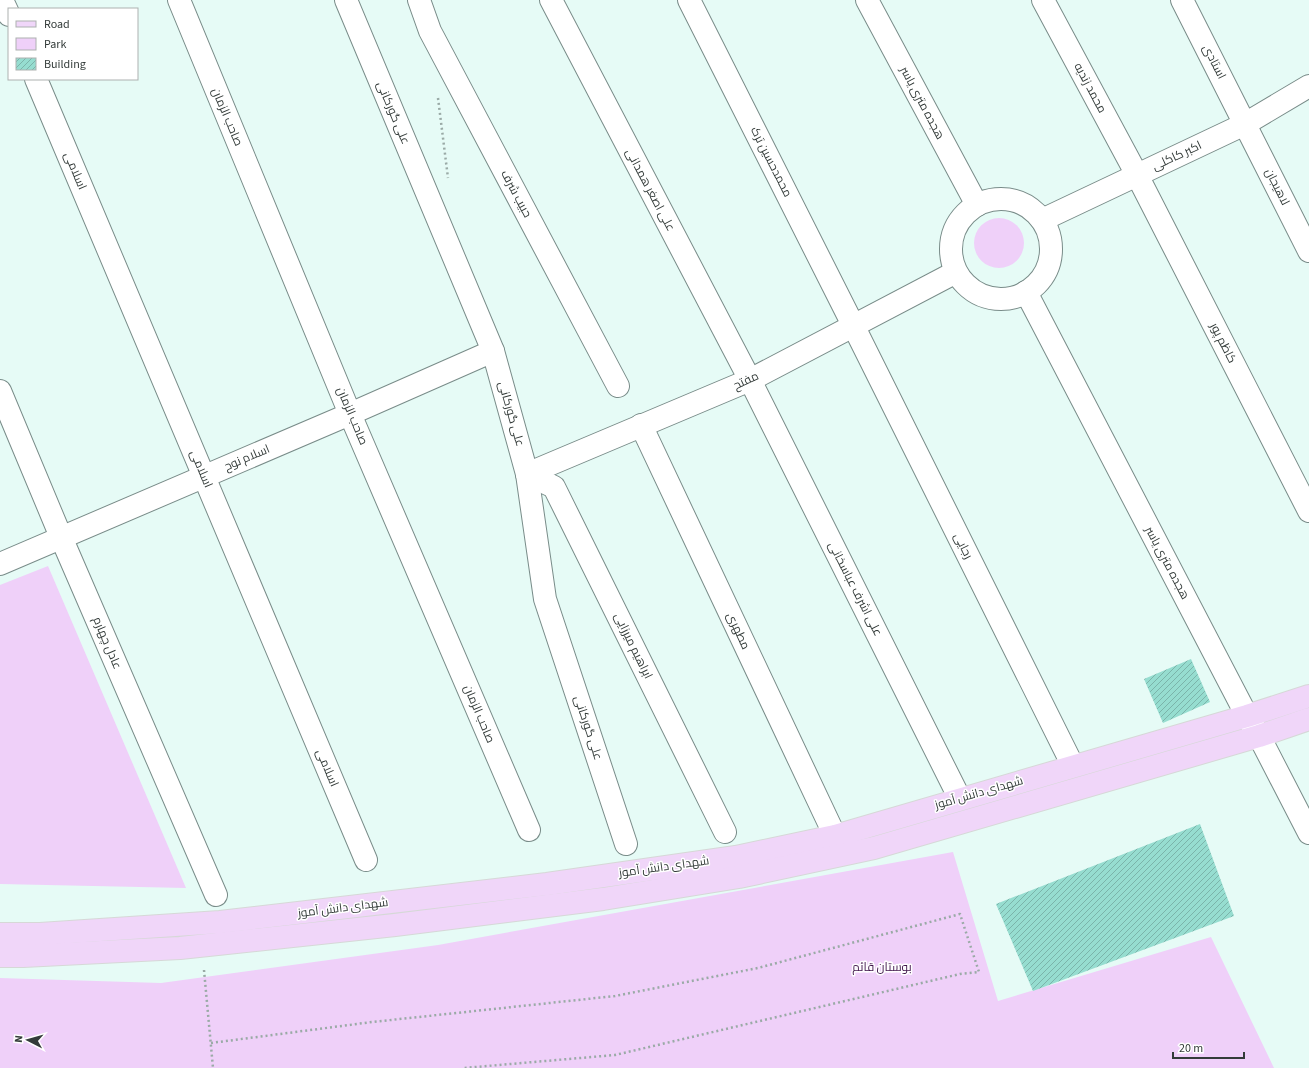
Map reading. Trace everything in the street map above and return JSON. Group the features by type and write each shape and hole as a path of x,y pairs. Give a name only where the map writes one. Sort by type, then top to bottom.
{"main road":[{"name":"شهدای دانش آموز","path":"0,934 40,934 220,922 547,884 736,856 837,846 960,799 1247,716 1309,696"},
{"path":"0,956 180,948 395,925 603,899 739,877 837,846 874,848 1259,736 1309,719"}],"street":[{"path":"2,0 8,13"},
{"name":"صاحب الزمان","path":"178,0 350,414 529,830"},
{"name":"علی گورکانی","path":"346,0 493,351 527,474 545,599 626,844"},
{"name":"حبیب شرف","path":"419,0 430,31 618,386"},
{"name":"علی اصغر همدانی","path":"551,0 750,380"},
{"name":"محمدحسین ترک","path":"689,0 853,325"},
{"name":"هجده متری یاسر","path":"867,0 977,205"},
{"name":"محمد زندیه","path":"1043,0 1137,175"},
{"name":"استادی","path":"1182,0 1246,124"},
{"name":"اسلامی","path":"36,80 366,860"},
{"name":"اکبر کاکلی","path":"1042,220 1246,124 1309,86"},
{"name":"لاهیجان","path":"1246,124 1309,251"},
{"name":"کاظم پور","path":"1137,175 1309,511"},
{"path":"1005,199 1019,202 1042,220 1048,232 1051,246 1050,260 1045,273 1037,284 1026,292 1011,298 990,298 979,294 966,285 956,272 952,257 952,242 956,227 965,215 977,205 990,200 1005,199"},
{"name":"مفتح","path":"527,474 750,380 956,272"},
{"name":"هجده متری یاسر","path":"1026,292 1309,832"},
{"name":"رجایی","path":"853,325 1073,766"},
{"name":"اسلام نوح","path":"0,564 493,351"},
{"name":"علی اشرف عباسخانی","path":"750,380 960,799"},
{"name":"عادل چهارم","path":"0,391 61,537 216,895"},
{"name":"مطهری","path":"641,425 837,846"},
{"name":"ابراهیم میرزایی","path":"527,474 554,487 725,832"}],"path":[{"path":"437,93 448,179"},
{"path":"211,1043 372,1022 615,996 758,968 960,914 979,972 960,974 615,1055 464,1068"},
{"path":"204,970 213,1068"}],"green space":[{"path":"994,218 1004,218 1017,225 1024,238 1024,248 1017,261 1004,268 994,268 985,264 978,257 974,248 974,238 978,229 985,222"},
{"path":"48,566 186,888 0,884 0,585"},
{"name":"بوستان قائم","path":"953,852 998,1001 1211,937 1274,1068 0,1068 0,978 161,983 438,945"}],"building":[{"path":"1191,659 1210,702 1163,723 1144,679"},
{"path":"1200,824 1234,916 1033,991 996,904"}]}
